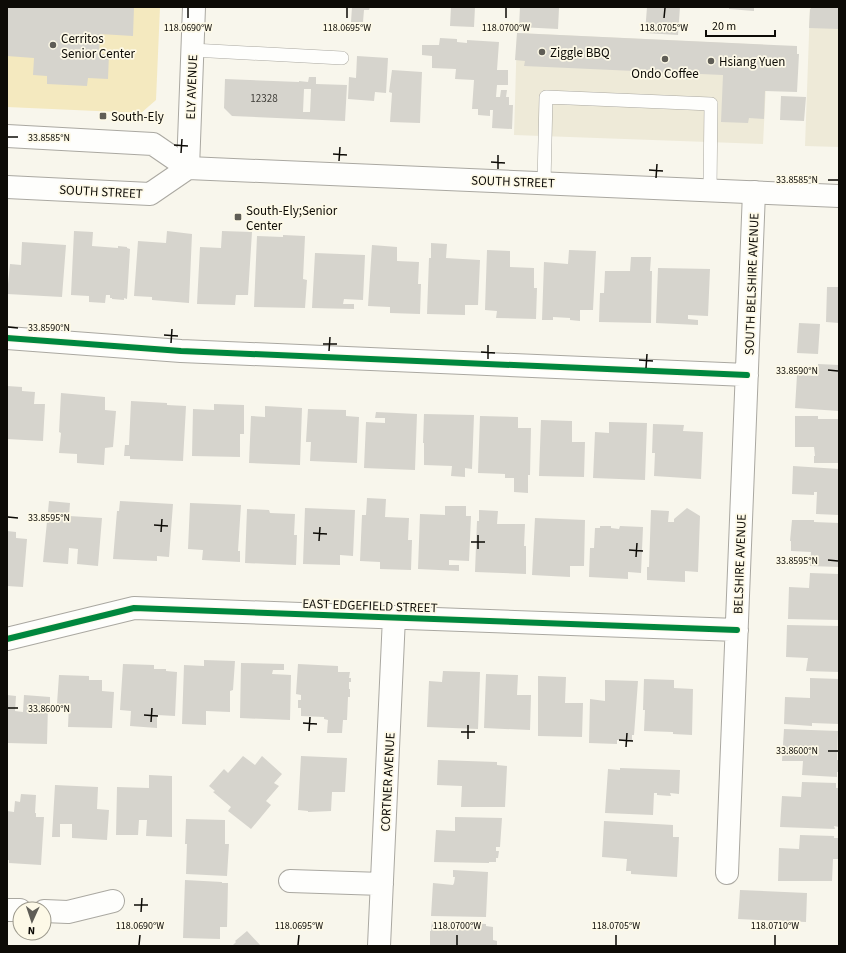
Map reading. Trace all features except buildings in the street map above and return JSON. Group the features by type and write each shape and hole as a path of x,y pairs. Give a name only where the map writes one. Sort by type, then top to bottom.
{"street":[{"name":"ELY AVENUE","path":"188,168 194,7"},
{"path":"7,136 153,144 188,168"},
{"name":"SOUTH STREET","path":"7,187 150,194 188,168 839,196"},
{"name":"SOUTH BELSHIRE AVENUE","path":"747,375 754,192"},
{"path":"7,338 181,351 747,375"},
{"name":"BELSHIRE AVENUE","path":"727,873 747,375"},
{"name":"EAST EDGEFIELD STREET","path":"7,639 134,608 737,630"},
{"name":"CORTNER AVENUE","path":"379,946 394,617"},
{"path":"290,881 382,884"},
{"path":"52,911 68,912 113,901"}],"lane":[{"path":"192,50 342,58"},
{"path":"544,183 546,97 703,103 711,104 710,190"}],"shaded area":[{"path":"7,7 160,7 156,100 141,113 7,107"},
{"path":"810,7 839,7 839,147 805,146"},
{"path":"517,33 768,45 763,144 514,135"}],"cycle path":[{"path":"7,338 181,351 747,375"},
{"path":"7,639 134,608 737,630"}],"place":[{"name":"Cerritos Senior Center","path":"53,45"},
{"name":"Ziggle BBQ","path":"542,52"},
{"name":"Ondo Coffee","path":"665,59"},
{"name":"Hsiang Yuen","path":"711,61"},
{"name":"South-Ely","path":"103,116"},
{"name":"South-Ely;Senior Center","path":"238,217"}]}
